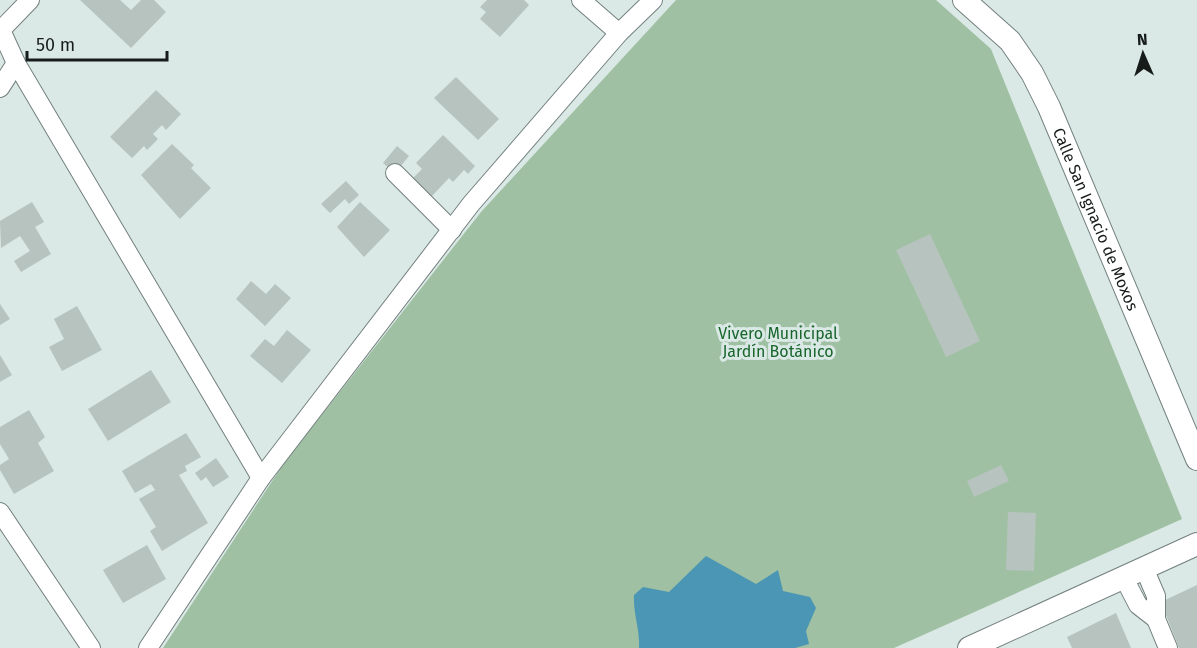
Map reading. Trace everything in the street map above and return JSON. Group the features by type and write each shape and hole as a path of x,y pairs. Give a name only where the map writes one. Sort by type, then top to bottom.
{"street":[{"path":"30,0 1,29 16,63 261,478"},
{"path":"581,0 619,33"},
{"path":"148,648 261,478 452,230 619,33 653,0"},
{"name":"Calle San Ignacio de Moxos","path":"964,0 1010,41 1032,73 1049,107 1197,459"},
{"path":"0,88 16,63"},
{"path":"395,172 452,230"},
{"path":"0,512 91,648"},
{"path":"969,648 1197,544"},
{"path":"1144,568 1156,596 1156,619 1168,648"},
{"path":"1124,578 1138,605 1156,619"}],"green space":[{"name":"Vivero Municipal Jardín Botánico","path":"676,0 936,0 991,49 1182,519 894,648 163,648 284,463 481,212"}],"water":[{"path":"706,556 756,584 778,570 783,591 810,597 816,608 806,631 809,644 795,648 639,648 634,595 643,587 669,592"}],"building":[{"path":"80,0 120,0 131,10 141,0 154,0 166,12 131,48"},
{"path":"487,0 524,0 529,5 500,37 480,19 486,12 480,7"},
{"path":"456,77 499,119 478,140 434,98"},
{"path":"156,90 181,114 166,130 162,125 153,134 158,139 147,150 144,146 132,158 110,137"},
{"path":"443,135 475,166 468,174 464,170 453,182 449,178 431,197 412,179 422,169 416,163"},
{"path":"172,144 194,165 191,168 211,188 180,219 141,175"},
{"path":"397,146 409,156 395,173 383,163"},
{"path":"346,181 359,195 349,204 345,199 330,213 321,204"},
{"path":"32,202 44,222 35,227 51,254 21,272 14,261 30,251 20,236 1,248 0,221"},
{"path":"360,202 390,230 364,257 337,227"},
{"path":"930,234 980,341 946,357 896,250"},
{"path":"251,281 266,294 275,284 291,298 265,326 236,299"},
{"path":"0,304 10,319 0,325"},
{"path":"77,306 102,350 62,371 49,347 64,339 54,319"},
{"path":"287,330 311,350 282,383 250,356 265,339 274,346"},
{"path":"0,355 12,375 0,382"},
{"path":"151,370 171,402 108,441 88,409"},
{"path":"29,410 45,437 38,443 54,471 14,494 0,470 0,465 9,459 0,444 0,427"},
{"path":"186,433 201,457 185,466 187,471 179,475 208,523 162,551 150,531 156,527 139,499 155,490 151,484 135,493 122,471"},
{"path":"216,458 229,477 213,487 206,477 201,481 195,473"},
{"path":"1001,465 1009,481 974,497 967,481"},
{"path":"1008,512 1036,513 1034,571 1006,570"},
{"path":"147,545 166,579 123,603 103,570"},
{"path":"1197,585 1197,648 1179,648 1161,602"},
{"path":"1116,613 1131,648 1072,648 1067,637"}]}
